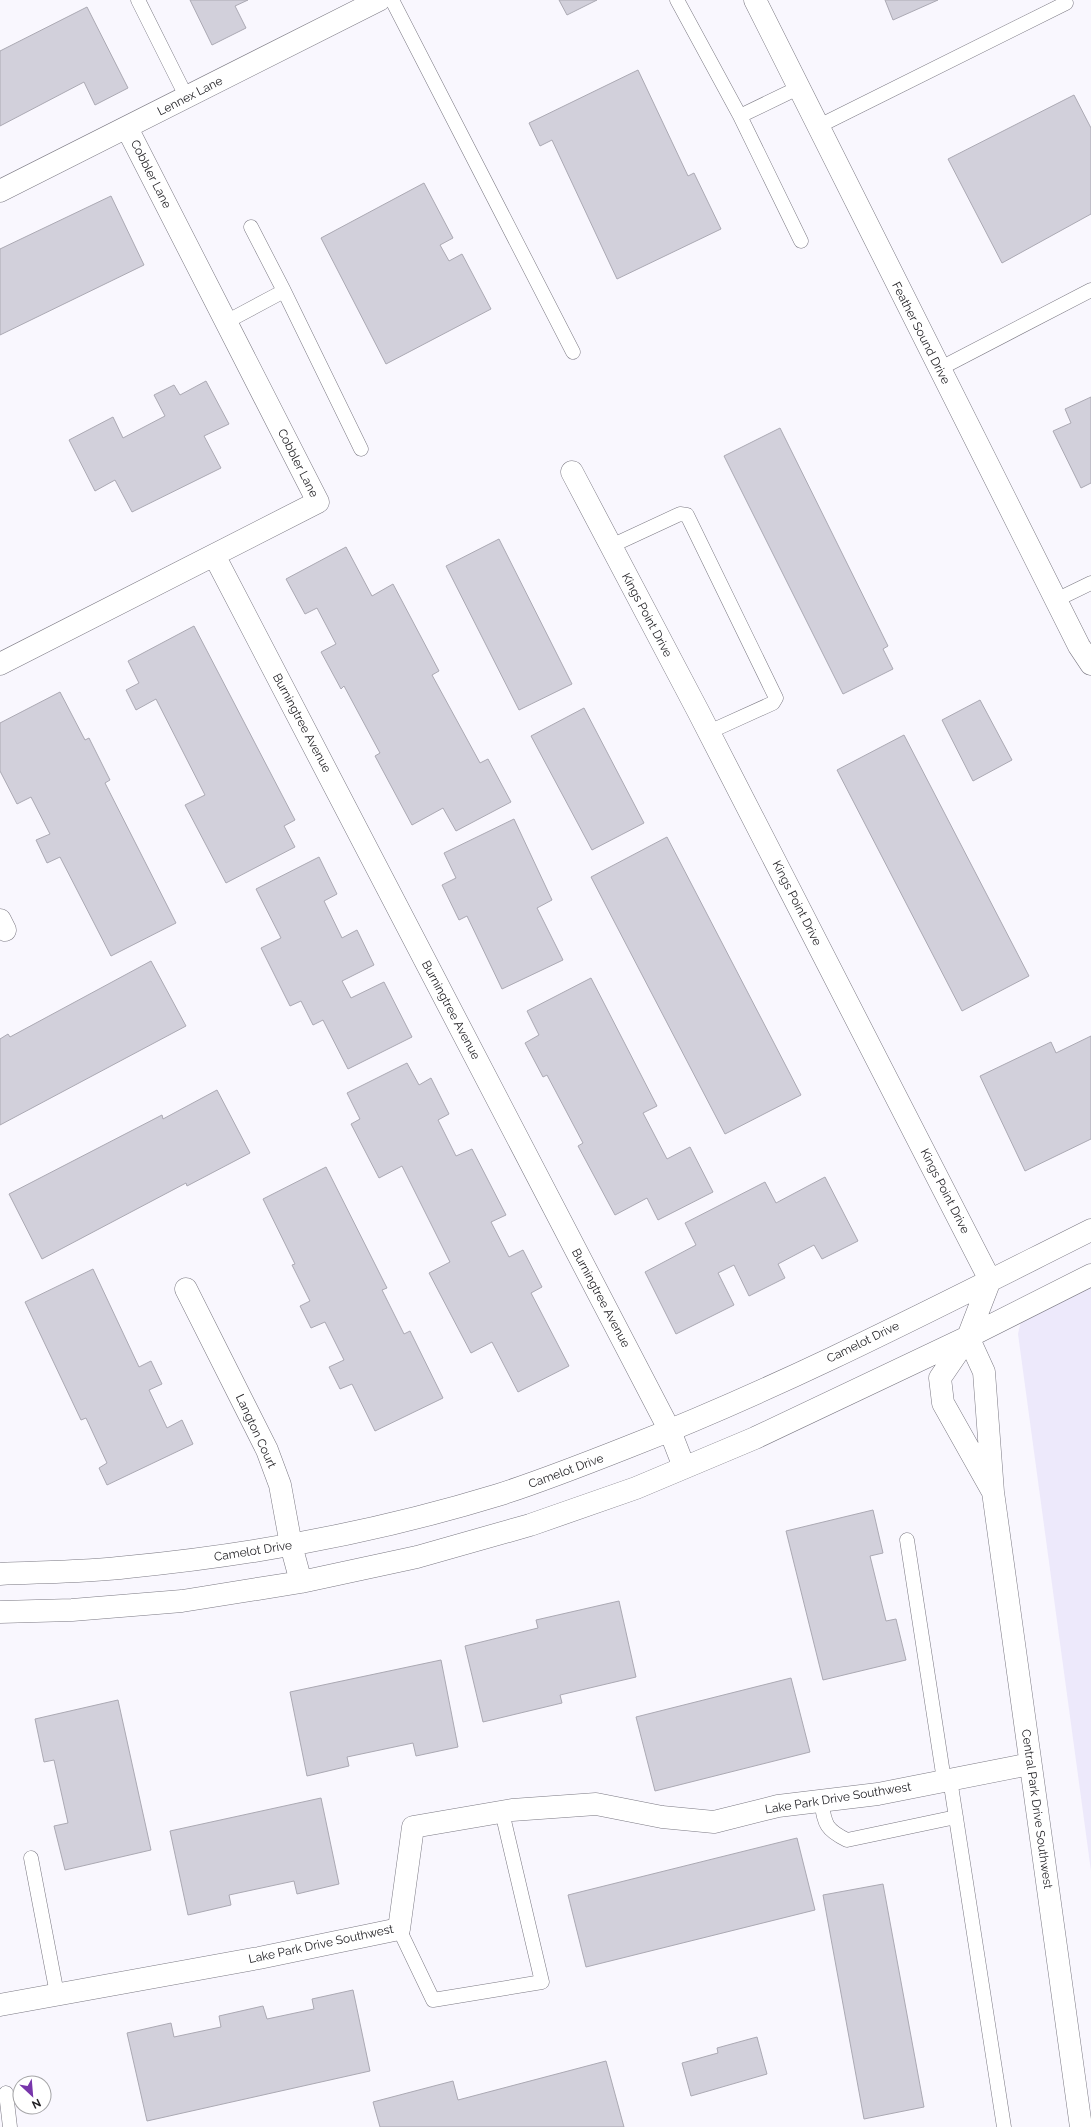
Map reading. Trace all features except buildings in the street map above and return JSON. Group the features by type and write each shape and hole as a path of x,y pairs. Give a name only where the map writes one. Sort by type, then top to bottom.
{"street":[{"name":"Lennex Lane","path":"0,191 379,0"},
{"name":"Feather Sound Drive","path":"755,0 1079,646 1091,664"},
{"name":"Cobbler Lane","path":"0,664 318,502 127,128"},
{"name":"Kings Point Drive","path":"572,472 709,732 990,1280"},
{"name":"Burningtree Avenue","path":"214,555 670,1430 684,1468"},
{"name":"Camelot Drive","path":"0,1574 123,1568 187,1561 291,1545 384,1525 497,1495 554,1476 757,1394 1091,1230"},
{"path":"0,1612 72,1610 182,1601 301,1582 417,1557 530,1525 636,1488 755,1438 968,1337 1091,1275"},
{"path":"968,1337 990,1280"},
{"name":"Langton Court","path":"186,1289 267,1450 280,1485 291,1545 301,1582"},
{"name":"Central Park Drive Southwest","path":"968,1337 940,1378 943,1403 993,1492"},
{"name":"Central Park Drive Southwest","path":"968,1337 984,1372 993,1492 1081,2127"},
{"name":"Lake Park Drive Southwest","path":"0,2005 259,1958 399,1929 413,1827 502,1812 596,1804 662,1817 714,1822 778,1806 878,1794 1030,1764"}],"lane":[{"path":"138,0 187,98"},
{"path":"392,0 573,352"},
{"path":"677,0 740,116 801,241"},
{"path":"817,126 1066,3"},
{"path":"740,116 798,88"},
{"path":"251,227 361,449"},
{"path":"939,369 1091,290"},
{"path":"226,322 284,291"},
{"path":"611,546 680,514 687,515 776,698 773,702 709,732"},
{"path":"1056,600 1091,583"},
{"path":"907,1540 947,1780 956,1817 1004,2127"},
{"path":"821,1801 825,1821 832,1833 847,1840 956,1817"},
{"path":"399,1929 433,2000 542,1982 502,1812"},
{"path":"31,1858 57,1994"},
{"path":"6,2093 10,2127"}],"shaded area":[{"path":"1091,1266 1091,1871 1018,1334 1026,1299"}]}
